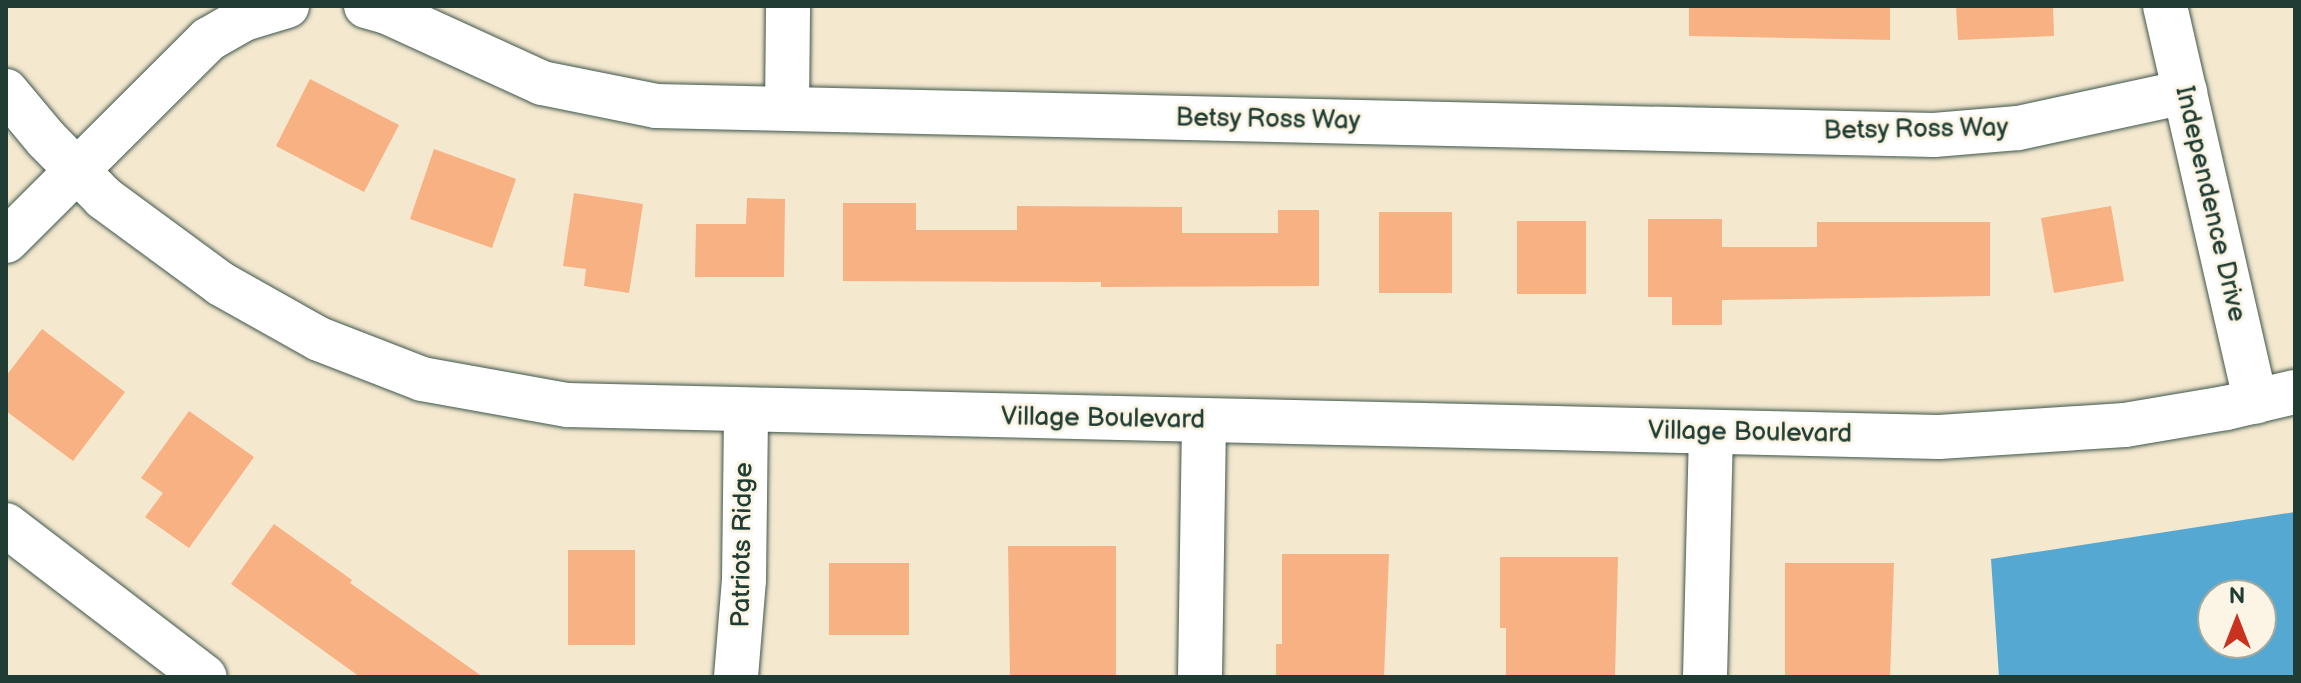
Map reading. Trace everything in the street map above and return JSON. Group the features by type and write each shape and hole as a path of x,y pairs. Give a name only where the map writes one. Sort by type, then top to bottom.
{"street":[{"path":"6,241 209,39 244,19 287,6"},
{"name":"Betsy Ross Way","path":"366,6 387,12 521,75 564,89 656,106 1934,135 2034,126 2185,92"},
{"path":"787,108 788,6"},
{"name":"Independence Drive","path":"2165,6 2185,92 2275,397"},
{"name":"Village Boulevard","path":"6,91 74,170 127,217 221,284 319,339 422,379 567,405 746,412 1901,437 2015,434 2125,425 2275,397"},
{"name":"Patriots Ridge","path":"736,677 744,580 746,412"},
{"path":"1200,677 1204,421"},
{"path":"1705,677 1711,432"},
{"path":"6,525 205,677"}],"water":[{"path":"2295,512 2295,677 1999,677 1991,559"}],"building":[{"path":"1689,6 1890,6 1890,40 1689,36"},
{"path":"1956,6 2053,6 2054,36 1958,40"},
{"path":"310,79 399,125 364,192 276,146"},
{"path":"434,149 516,179 492,248 410,219"},
{"path":"574,193 643,204 629,293 584,286 586,269 563,266"},
{"path":"747,198 785,199 784,277 695,277 696,224 746,224"},
{"path":"843,203 916,203 916,230 1017,230 1017,206 1182,207 1182,233 1278,233 1278,210 1319,210 1319,286 1101,287 1101,282 843,281"},
{"path":"2111,206 2124,281 2054,293 2041,218"},
{"path":"1379,212 1452,212 1452,293 1379,293"},
{"path":"1648,219 1722,219 1722,247 1817,247 1817,222 1990,222 1990,296 1722,300 1722,325 1672,325 1672,297 1648,297"},
{"path":"1517,221 1586,221 1586,294 1517,294"},
{"path":"42,329 125,392 73,461 6,411 6,376"},
{"path":"189,411 254,457 189,548 145,517 163,493 141,478"},
{"path":"274,524 352,580 350,583 483,677 360,677 231,584"},
{"path":"1008,546 1116,546 1116,677 1010,677"},
{"path":"568,550 635,550 635,645 568,645"},
{"path":"1282,554 1389,554 1384,677 1276,677 1276,644 1282,644"},
{"path":"1500,557 1618,557 1615,677 1506,677 1506,628 1500,628"},
{"path":"829,563 909,563 909,635 829,635"},
{"path":"1785,563 1894,563 1890,677 1785,677"}]}
